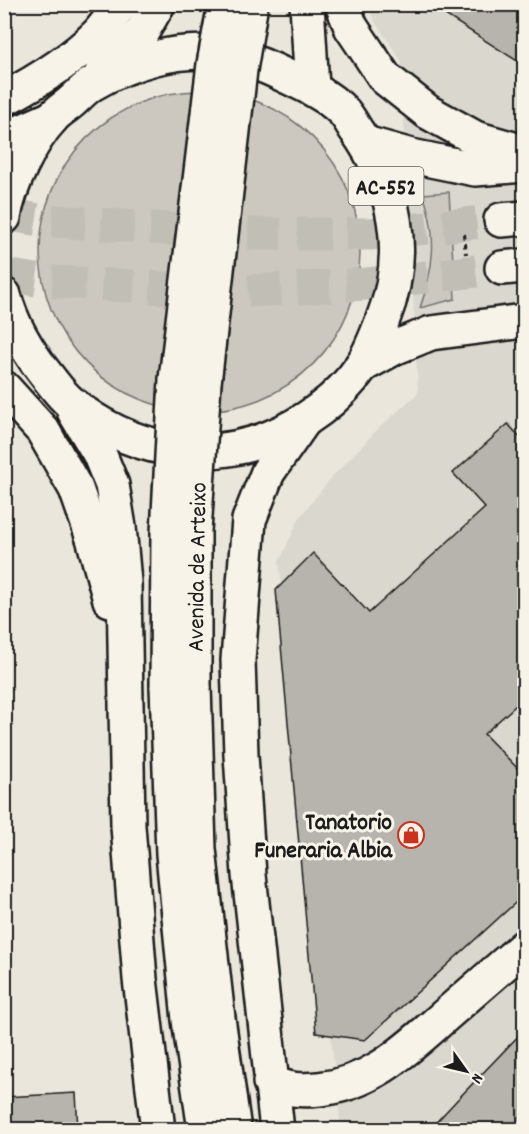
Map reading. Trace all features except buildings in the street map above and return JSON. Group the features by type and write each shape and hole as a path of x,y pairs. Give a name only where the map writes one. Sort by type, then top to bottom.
{"main road":[{"path":"4,99 41,79 70,58 98,34 121,4"},
{"name":"AC-552","path":"4,218 7,198 27,155 52,118 90,85 142,32 158,4"},
{"name":"Avenida de Arteixo","path":"225,4 213,76 176,379 168,533 180,686 218,1018 234,1130"},
{"name":"Avenida de Arteixo","path":"205,1130 189,1020 173,854 180,686 204,383 240,70 251,4"},
{"path":"308,4 312,88"},
{"path":"342,4 351,27 385,78 428,112 475,138 525,152"},
{"name":"AC-552","path":"4,295 13,325 36,363 68,402 107,429 143,442 175,450 218,451 257,442 303,422 340,392 362,366 392,296 397,256 394,217 383,177 365,143 343,111 312,88 271,68 221,54 187,53 147,60 90,85"},
{"path":"4,139 52,118"},
{"path":"365,143 411,156 475,169 525,165"},
{"path":"362,366 394,348 431,333 525,321"},
{"path":"4,344 36,363"},
{"path":"4,388 43,431 76,489 93,538 125,654"},
{"path":"68,402 99,453 111,485 119,527 124,582 128,826 140,980 158,1130"},
{"name":"Avenida de Arteixo","path":"277,1130 249,875 241,755 238,660 249,520 268,472 303,422"},
{"path":"270,1082 292,1090 309,1090 349,1083 373,1073 400,1054 525,947"}],"shaded area":[{"path":"368,5 524,5 524,1129 341,1129 279,562 300,517 332,477 378,429 418,393 401,60 375,22"},
{"path":"184,91 216,91 247,98 276,110 302,127 324,149 341,175 353,204 360,235 360,267 353,298 341,327 324,353 302,375 276,392 247,404 216,411 184,411 153,404 124,392 98,375 76,353 59,327 47,298 40,267 40,235 47,204 59,175 76,149 98,127 124,110 153,98"},
{"path":"449,192 455,299 420,308 431,265 432,251 431,223 423,194"}],"tunnel":[{"path":"4,214 40,220 240,234 370,234 501,220"},
{"path":"4,275 42,281 234,292 367,284 502,268"}],"place":[{"name":"Tanatorio Funeraria Albia","path":"411,835"}]}
